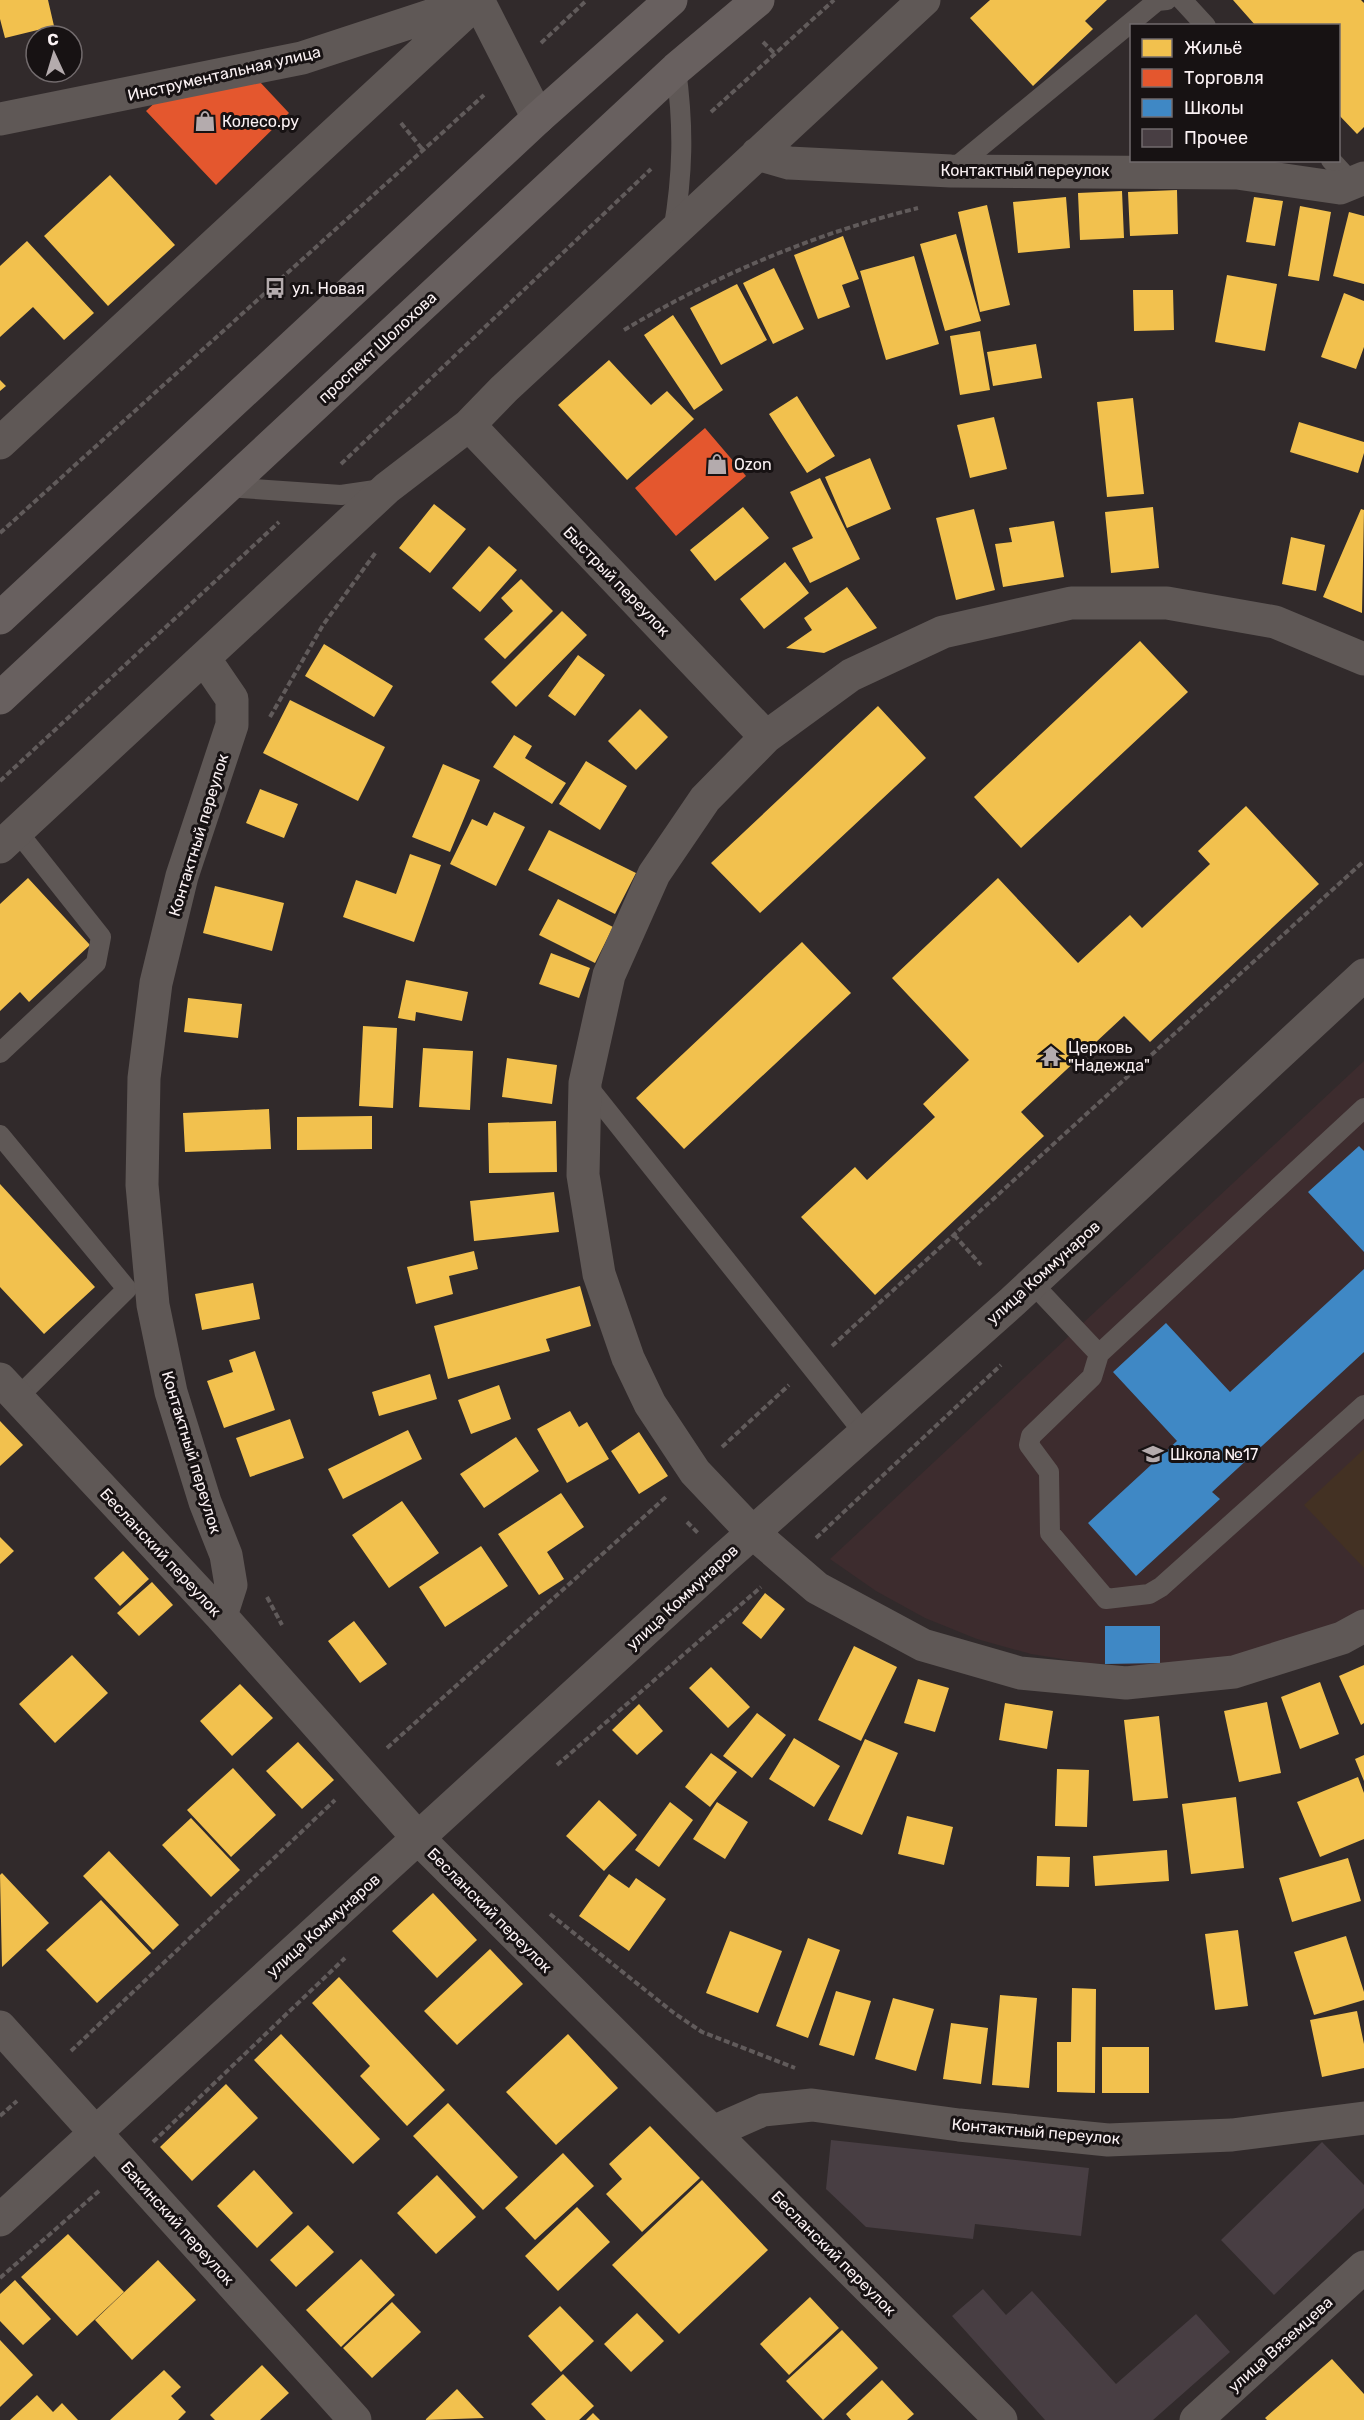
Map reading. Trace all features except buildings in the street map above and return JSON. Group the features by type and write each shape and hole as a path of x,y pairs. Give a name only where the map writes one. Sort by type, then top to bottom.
{"main road":[{"path":"0,618 538,118 671,0"},
{"name":"проспект Шолохова","path":"0,698 676,69 758,0"}],"street":[{"path":"0,443 478,0 538,118"},
{"name":"Инструментальная улица","path":"0,119 302,58 478,0"},
{"path":"9,839 387,488 469,425 924,0"},
{"name":"Контактный переулок","path":"757,154 789,163 951,171 1237,173 1340,188 1349,174"},
{"name":"Быстрый переулок","path":"469,425 766,737"},
{"path":"1364,659 1275,622 1167,603 1071,603 943,632 851,675 766,737 705,799 654,874 609,975 585,1083 585,1186 599,1274 628,1358 650,1404 695,1472 752,1532 817,1588 923,1645 1020,1673 1126,1683 1234,1672 1342,1638 1364,1626"},
{"name":"Контактный переулок","path":"204,658 232,699 232,725 182,876 156,983 144,1077 142,1185 153,1305 171,1392 228,1565 231,1585 221,1616"},
{"name":"улица Коммунаров","path":"0,2220 752,1532 1032,1283 1364,975"},
{"name":"Бесланский переулок","path":"9,1389 221,1616 419,1839 1001,2420"},
{"name":"Бакинский переулок","path":"0,2027 355,2420"},
{"name":"Контактный переулок","path":"713,2132 763,2110 813,2105 959,2125 1108,2140 1232,2134 1364,2118"},
{"name":"улица Вяземцева","path":"1196,2420 1364,2267"}],"lane":[{"path":"951,171 1157,1 1167,0"},
{"path":"1182,0 1204,24"},
{"path":"673,232 681,180 682,139 682,116 676,69"},
{"path":"226,487 341,495 387,488"},
{"path":"0,1053 96,963 101,937 9,839"},
{"path":"585,1083 864,1433"},
{"path":"1364,1108 1099,1354 1092,1377 1031,1436 1029,1445 1049,1472 1050,1533 1106,1599 1149,1594 1161,1587 1364,1405"},
{"path":"0,1135 127,1289 9,1389"},
{"path":"1032,1283 1099,1354"}],"path":[{"path":"0,533 587,0"},
{"path":"0,781 310,493 682,139 834,0"},
{"path":"615,336 686,295 762,260 839,231 929,206"},
{"path":"266,724 322,625 378,550"},
{"path":"954,1235 981,1265"},
{"path":"548,1773 788,1563 1003,1363"},
{"path":"264,1591 283,1628"},
{"path":"541,1906 674,2013 702,2032 799,2070"},
{"path":"0,2278 127,2166 350,1954"}],"shaded area":[{"name":"Школа №17","path":"1364,1061 1364,1615 1254,1654 1143,1666 1087,1663 1031,1654 977,1639 925,1618 876,1591 830,1559"},
{"path":"1364,1449 1364,1568 1304,1505"}],"place":[{"name":"Колесо.ру","path":"205,121"},
{"name":"ул. Новая","path":"275,288"},
{"name":"Ozon","path":"717,464"},
{"name":"Церковь \"Надежда\"","path":"1051,1056"},
{"name":"Школа №17","path":"1153,1454"}]}
